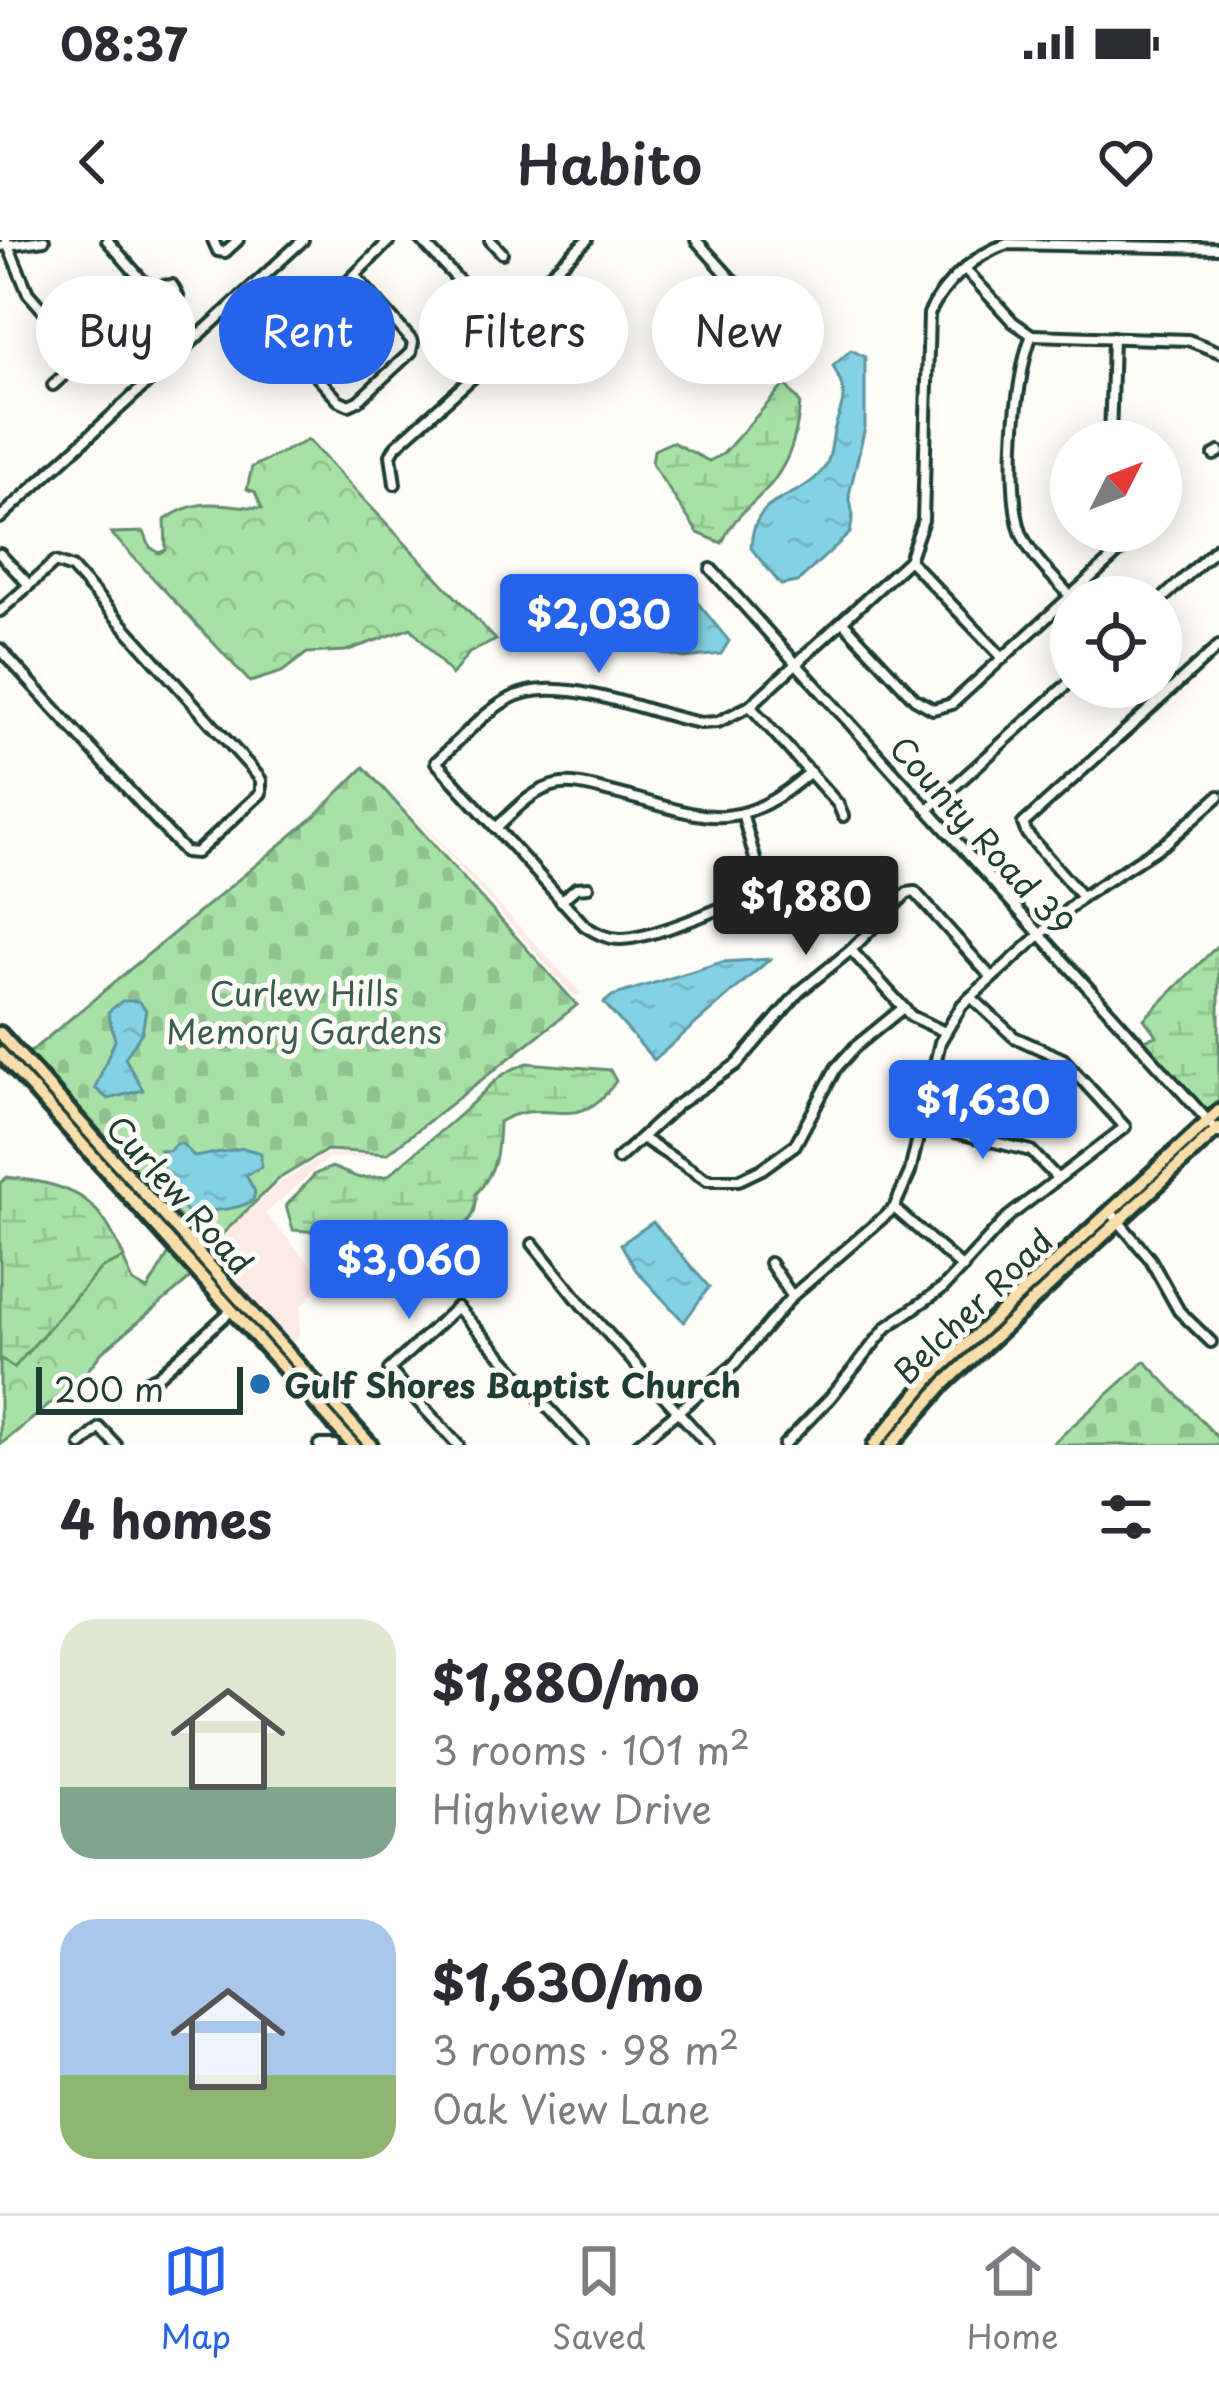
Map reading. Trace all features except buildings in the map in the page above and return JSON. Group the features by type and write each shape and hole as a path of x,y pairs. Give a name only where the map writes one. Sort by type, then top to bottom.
{"main road":[{"name":"Curlew Road","path":"0,1033 371,1445"},
{"name":"Curlew Road","path":"0,1054 353,1445"},
{"name":"Belcher Road","path":"874,1445 935,1373 1216,1128 1219,1111"},
{"name":"Belcher Road","path":"892,1445 944,1384 1114,1216"},
{"path":"232,1310 282,1354 289,1353"}],"street":[{"path":"44,240 4,244 28,293 84,357 53,385"},
{"path":"107,240 138,276"},
{"path":"213,240 218,251 225,252 238,240"},
{"path":"0,518 303,240"},
{"path":"355,276 413,342 411,352 349,405 338,400 292,349 290,340 390,240"},
{"path":"422,240 454,276"},
{"path":"490,240 502,253"},
{"path":"548,276 587,240"},
{"path":"696,240 729,276"},
{"path":"743,816 758,866 756,889 739,902 619,939 585,926 436,762 504,702 534,689 570,691 701,723 718,722 750,706 909,560 923,520 929,314 937,296 992,248 1007,244 1191,243 1219,248"},
{"path":"965,269 1013,322 1031,334 1188,340 1219,352"},
{"path":"1031,334 1018,377 1015,510 1035,557 1052,576"},
{"path":"1111,420 1113,337"},
{"path":"395,484 392,455 396,446 463,384"},
{"path":"1182,580 1219,546"},
{"path":"1092,576 1119,552"},
{"path":"0,554 28,585"},
{"path":"909,560 1003,658"},
{"path":"0,611 56,562 72,568 253,770 261,780 261,793 196,853 185,852 0,649"},
{"name":"County Road 39","path":"711,569 1216,1128"},
{"path":"843,622 915,699 933,709 952,704 1050,615"},
{"path":"1082,897 1023,824 1219,646"},
{"path":"929,809 1050,700"},
{"path":"750,706 838,804 843,816"},
{"path":"496,828 538,792 566,784 700,815 743,816 780,797 810,772"},
{"path":"637,1445 734,1365 792,1296 894,1208 907,1185 945,1032 970,997 1082,897 1167,842 1219,796"},
{"path":"561,901 576,888 588,886"},
{"path":"618,1159 677,1106 736,1064 799,992 851,950 907,893 915,892 991,977"},
{"path":"851,950 903,1008 922,1024 945,1032"},
{"path":"784,1445 830,1398 875,1339 943,1288 1008,1217 1125,1127 1063,1059 1014,1037 970,997"},
{"path":"642,1138 707,1180 739,1180 762,1169 796,1145 836,1068 903,1008"},
{"path":"922,1124 1031,1151 1058,1178"},
{"path":"894,1208 963,1268"},
{"path":"1114,1216 1150,1258 1179,1311 1211,1342"},
{"path":"533,1244 708,1445"},
{"path":"770,1263 792,1296"},
{"path":"458,1445 389,1370 457,1307 582,1445"},
{"path":"142,1384 158,1376 232,1310"},
{"path":"81,1445 100,1428 116,1445"}],"shaded area":[{"path":"367,763 581,993 576,998"},
{"path":"328,1153 385,1157 328,1158 265,1214 326,1281 301,1306 299,1336 292,1343 208,1250 282,1181"}],"green space":[{"path":"785,384 800,403 788,456 722,543 698,533 652,464 654,450 672,442 709,461 723,454"},
{"path":"308,440 496,640 469,653 452,675 411,628 346,651 307,653 282,672 250,682 111,533 144,532 150,547 159,553 166,550 165,520 177,512 212,504 262,508 255,492 247,489 252,467"},
{"name":"Curlew Hills Memory Gardens","path":"364,767 577,1005 387,1154 327,1150 280,1178 208,1248 29,1053 314,817"},
{"path":"1219,944 1219,1100 1205,1112 1145,1040 1157,1036 1144,1019"},
{"path":"528,1063 610,1070 616,1081 588,1108 516,1114 499,1122 492,1169 476,1194 475,1211 456,1232 424,1242 375,1246 293,1230 286,1206 315,1174 332,1167 359,1178 388,1176 495,1081"},
{"path":"7,1177 49,1184 80,1197 104,1220 124,1258 100,1269 14,1368 0,1358 0,1183"},
{"path":"170,1252 192,1277 102,1352 81,1379 0,1445 0,1358 14,1367 100,1269 123,1258 133,1282 147,1290"},
{"path":"1145,1361 1219,1439 1219,1445 1051,1445"}],"water":[{"path":"851,350 865,357 865,427 849,495 850,533 797,582 781,585 751,548 754,530 767,508 825,467 843,397 833,366"},
{"path":"607,591 677,616 697,602 729,641 721,654 684,658 586,636 567,621 587,593"},
{"path":"770,959 654,1060 604,1003 612,996 722,962"},
{"path":"122,1001 138,1001 146,1010 142,1032 125,1058 143,1090 108,1099 95,1088 115,1040 108,1012"},
{"path":"176,1144 195,1157 243,1148 261,1153 261,1167 246,1175 255,1192 253,1200 188,1214 161,1181 166,1161 160,1150 169,1151"},
{"path":"653,1222 709,1287 684,1322 636,1270 621,1244"}],"place":[{"name":"Gulf Shores Baptist Church","path":"260,1384"}]}
